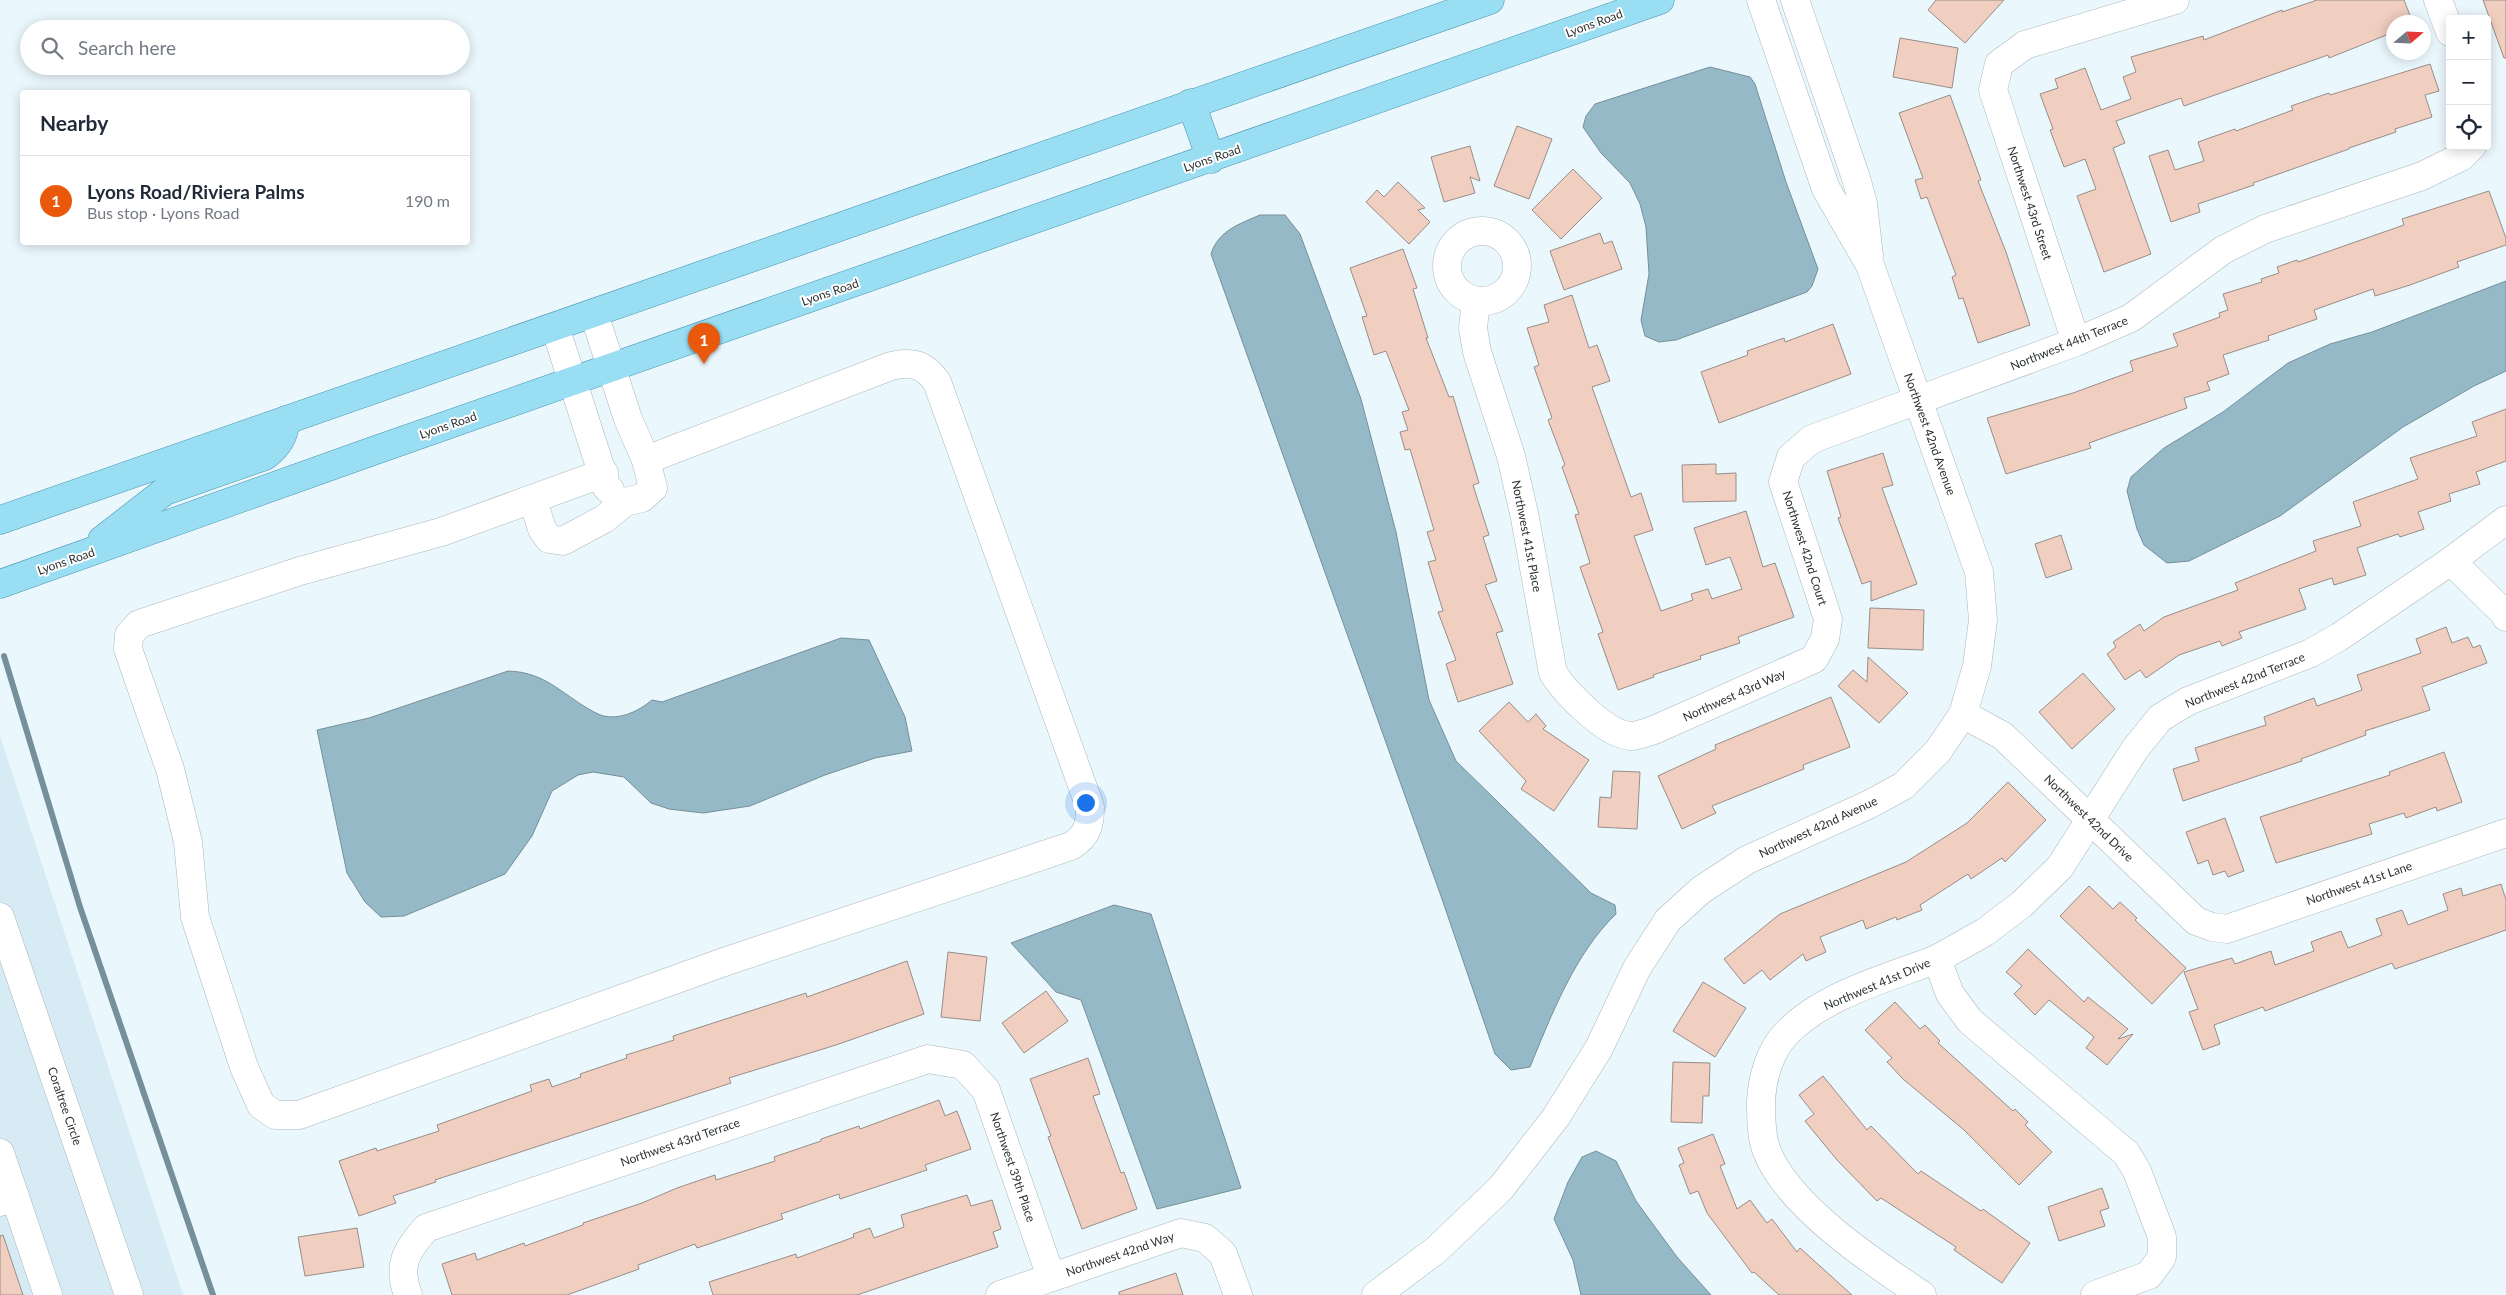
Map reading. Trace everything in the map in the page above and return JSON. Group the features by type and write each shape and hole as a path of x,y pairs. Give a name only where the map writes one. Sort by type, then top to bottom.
{"main road":[{"path":"0,520 1490,0"},
{"name":"Lyons Road","path":"0,584 373,451 1660,0"},
{"path":"1191,103 1210,159"},
{"path":"84,555 165,491 264,456 276,447 284,433 286,420"}],"street":[{"name":"Northwest 42nd Avenue","path":"1376,1295 1436,1250 1501,1188 1556,1117 1599,1048 1637,968 1668,920 1701,890 1747,860 1870,804 1903,786 1938,752 1963,714 1977,666 1983,620 1979,572 1870,265 1826,189 1761,0"},
{"name":"Northwest 42nd Avenue","path":"1795,0 1856,178 1863,204 1870,265"},
{"name":"Northwest 43rd Street","path":"2076,342 1993,90 1999,64 2025,45 2175,0"},
{"path":"2438,0 2446,21"},
{"name":"Northwest 44th Terrace","path":"1791,457 1812,440 2076,342 2131,318 2223,250 2257,233 2422,176 2461,156 2468,150"},
{"path":"1826,189 1856,178"},
{"name":"Northwest 41st Place","path":"1476,301 1473,328 1476,352 1513,465 1525,518 1553,672 1564,691 1607,727 1631,736"},
{"path":"532,500 542,530 549,538 563,541 604,519 625,502 642,498 653,488 646,460 628,419 594,314"},
{"path":"555,327 604,473 607,488 625,502"},
{"path":"604,473 441,532 300,571 139,624 129,635 128,649 170,769 188,842 195,917 244,1067 261,1105 275,1115 299,1115 724,962 1071,846 1082,840 1090,826 1090,807 937,382 929,370 920,365 907,363 891,366 646,460"},
{"name":"Northwest 42nd Court","path":"1791,457 1783,482 1828,619 1825,639"},
{"name":"Northwest 42nd Terrace","path":"1937,959 1985,932 2022,904 2060,867 2135,749 2160,718 2188,701 2311,653 2339,637 2451,561 2506,520"},
{"path":"2451,561 2506,617"},
{"name":"Northwest 43rd Way","path":"1631,736 1654,730 1814,660 1825,639"},
{"name":"Northwest 42nd Drive","path":"1963,714 2003,736 2196,921 2212,928"},
{"name":"Northwest 41st Lane","path":"2212,928 2227,929 2506,833"},
{"name":"Coraltree Circle","path":"0,917 129,1295"},
{"name":"Northwest 41st Drive","path":"1922,1295 1873,1262 1831,1229 1776,1170 1766,1149 1762,1128 1762,1086 1772,1057 1784,1035 1808,1015 1837,999 1937,959 1950,994 1970,1021 2126,1153 2138,1172 2162,1237 2162,1257 2150,1275 2095,1295"},
{"name":"Northwest 43rd Terrace","path":"408,1295 402,1279 408,1250 426,1228 928,1059 963,1065"},
{"name":"Northwest 39th Place","path":"963,1065 986,1090 1051,1278"},
{"path":"0,1153 7,1200 48,1295"},
{"name":"Northwest 42nd Way","path":"1000,1295 1181,1233 1205,1238 1223,1254 1238,1295"}],"shaded area":[{"path":"0,736 183,1295 0,1295"}],"water":[{"path":"1710,67 1750,77 1755,84 1786,182 1818,269 1812,286 1807,292 1676,340 1659,342 1645,336 1641,320 1649,274 1646,227 1640,204 1630,183 1601,153 1583,127 1586,116 1595,104"},
{"path":"1260,215 1285,215 1300,234 1361,399 1396,532 1429,700 1456,761 1591,893 1615,905 1616,914 1601,930 1576,966 1556,1006 1530,1067 1511,1070 1495,1054 1442,899 1211,254 1219,239 1230,229"},
{"path":"2506,281 2506,371 2474,386 2403,427 2280,516 2189,561 2167,563 2144,545 2137,529 2127,491 2131,477 2164,448 2223,412 2288,363 2330,344 2372,332"},
{"path":"841,638 869,640 905,717 912,751 875,758 825,775 750,806 703,813 669,809 651,803 624,777 593,772 578,775 552,791 532,836 505,874 404,916 381,917 365,902 347,873 317,730 369,718 508,671 522,672 545,681 598,714 612,717 619,716 634,712 652,700 662,702"},
{"path":"1114,905 1151,914 1241,1188 1157,1209 1081,1000 1056,992 1011,943"},
{"path":"1596,1151 1616,1161 1636,1201 1677,1257 1711,1295 1581,1295 1573,1260 1554,1219 1568,1182 1582,1157"}],"building":[{"path":"1936,0 2004,0 1965,43 1928,10"},
{"path":"2317,0 2404,0 2410,15 2386,15 2386,35 2329,58 2328,55 2184,106 2181,98 2116,121 2125,143 2113,148 2151,254 2104,272 2077,196 2096,189 2085,159 2064,167 2050,130 2053,129 2040,94 2058,88 2055,79 2085,68 2101,110 2131,99 2123,77 2136,72 2131,57 2203,36 2204,40 2282,10 2282,12"},
{"path":"2483,0 2506,0 2506,58 2504,58 2491,22 2491,15 2488,15"},
{"path":"1900,38 1958,48 1952,88 1893,77"},
{"path":"2430,64 2439,91 2425,95 2432,117 2395,129 2396,132 2253,183 2254,185 2198,204 2200,212 2171,222 2149,156 2168,150 2175,170 2204,161 2198,142 2235,129 2236,131 2293,110 2291,106 2329,93 2330,95"},
{"path":"1950,95 1981,180 1978,181 2006,252 2030,325 1978,343 1963,298 1959,299 1952,277 1956,275 1927,197 1921,199 1915,180 1923,178 1899,113"},
{"path":"1517,126 1552,139 1529,199 1494,186"},
{"path":"1470,146 1480,181 1470,177 1475,193 1444,202 1431,157"},
{"path":"1573,169 1602,198 1561,239 1532,210"},
{"path":"1398,182 1425,208 1418,210 1430,222 1409,244 1366,202 1377,190 1384,197"},
{"path":"2489,191 2506,238 2506,245 2457,262 2459,267 2410,285 2375,296 2373,289 2314,310 2317,319 2268,336 2269,340 2223,355 2229,374 2207,382 2210,390 2184,398 2187,408 2089,443 2091,448 2006,474 1987,418 2073,393 2133,371 2130,361 2178,346 2173,334 2220,317 2219,313 2228,310 2223,294 2262,282 2261,279 2279,273 2277,267 2297,260 2298,262 2404,225 2402,219"},
{"path":"1600,233 1604,244 1612,241 1622,269 1564,290 1550,251"},
{"path":"1403,249 1417,288 1413,289 1428,338 1426,338 1449,397 1453,396 1479,483 1473,485 1489,535 1483,537 1497,581 1485,585 1503,631 1496,633 1513,684 1458,702 1446,664 1456,660 1438,612 1443,611 1428,562 1436,560 1427,532 1434,530 1410,449 1405,450 1400,432 1408,430 1402,412 1409,410 1386,351 1374,355 1362,317 1367,316 1350,268"},
{"path":"1572,295 1589,348 1597,345 1610,381 1592,387 1631,497 1641,493 1653,530 1634,536 1661,611 1693,600 1691,594 1708,589 1712,599 1742,589 1730,557 1706,565 1694,528 1746,511 1763,567 1775,563 1794,617 1738,637 1740,643 1700,656 1701,659 1653,675 1654,677 1618,690 1598,634 1603,632 1580,567 1590,563 1575,515 1579,514 1562,467 1565,465 1548,420 1552,418 1534,367 1539,365 1527,328 1549,322 1544,305"},
{"path":"1833,324 1851,374 1719,423 1701,372 1748,355 1747,351 1784,338 1785,342"},
{"path":"2506,409 2506,461 2476,472 2480,484 2449,494 2451,501 2418,512 2424,529 2400,537 2398,534 2357,548 2366,575 2334,585 2332,578 2299,589 2306,609 2239,632 2242,638 2222,646 2220,641 2179,655 2146,678 2140,670 2125,680 2107,654 2116,647 2113,642 2140,624 2144,631 2164,617 2238,590 2235,583 2316,551 2313,541 2361,526 2353,502 2418,479 2410,458 2477,436 2472,422"},
{"path":"1883,453 1893,485 1882,488 1917,584 1871,601 1871,581 1862,584 1838,518 1841,517 1827,471"},
{"path":"1716,464 1716,474 1736,473 1736,501 1683,502 1682,465"},
{"path":"2061,535 2072,569 2046,578 2035,544"},
{"path":"1870,608 1924,610 1923,650 1868,648"},
{"path":"2446,627 2452,643 2468,637 2473,648 2480,645 2487,663 2422,687 2430,710 2365,731 2366,735 2301,759 2302,761 2183,801 2173,769 2199,761 2195,748 2266,725 2264,717 2314,698 2317,706 2362,690 2357,675 2421,653 2416,639"},
{"path":"1868,657 1908,693 1879,723 1838,686 1853,670 1867,682"},
{"path":"2083,673 2115,709 2072,749 2039,712"},
{"path":"1831,697 1850,747 1803,765 1804,769 1712,806 1716,813 1682,829 1658,776 1716,749 1715,745"},
{"path":"1509,702 1528,722 1536,714 1546,726 1543,729 1589,760 1554,811 1521,789 1526,781 1479,731"},
{"path":"2444,752 2462,802 2437,811 2436,807 2406,818 2404,813 2369,824 2372,834 2276,863 2260,817 2390,775 2389,772"},
{"path":"1613,771 1640,772 1637,829 1598,827 1600,797 1611,798"},
{"path":"2008,782 2046,820 2005,862 2002,858 1971,879 1968,874 1920,905 1922,910 1897,920 1896,917 1866,929 1863,920 1820,937 1826,952 1806,961 1803,954 1770,980 1762,970 1744,984 1724,959 1780,914 1906,862 1967,823"},
{"path":"2225,818 2244,871 2228,877 2225,871 2213,875 2208,860 2198,864 2186,832"},
{"path":"2501,884 2506,900 2506,930 2395,969 2392,963 2265,1011 2263,1007 2214,1025 2220,1044 2203,1050 2189,1012 2198,1009 2184,972 2232,958 2235,964 2271,951 2275,965 2314,951 2311,942 2341,931 2348,948 2382,935 2376,919 2402,910 2408,925 2448,910 2443,894 2461,888 2463,896"},
{"path":"2089,886 2113,909 2120,902 2137,918 2135,920 2186,968 2152,1004 2060,916"},
{"path":"2028,949 2084,1002 2088,997 2128,1029 2118,1039 2133,1034 2107,1065 2086,1048 2094,1037 2049,1000 2035,1015 2014,994 2022,986 2006,972"},
{"path":"948,952 987,957 980,1021 941,1017"},
{"path":"907,961 924,1014 836,1045 729,1078 731,1083 435,1180 436,1182 393,1196 396,1203 359,1216 339,1161 376,1148 377,1151 439,1131 437,1125 532,1091 530,1085 549,1079 552,1087 581,1077 580,1074 627,1058 626,1055 674,1040 673,1036 806,993 807,997"},
{"path":"1703,982 1746,1008 1715,1057 1673,1031"},
{"path":"1046,991 1068,1021 1024,1053 1002,1023"},
{"path":"1895,1002 1920,1029 1925,1025 1940,1041 1938,1043 2013,1111 2015,1109 2028,1122 2025,1125 2052,1152 2019,1185 1964,1130 1903,1079 1887,1062 1892,1058 1865,1030"},
{"path":"1088,1058 1100,1094 1093,1096 1121,1173 1124,1172 1137,1209 1082,1229 1048,1137 1051,1136 1030,1079"},
{"path":"1673,1062 1710,1063 1709,1096 1703,1096 1702,1123 1671,1122"},
{"path":"1823,1076 1867,1130 1871,1126 1918,1174 1921,1171 1981,1211 1983,1209 2030,1243 2002,1283 1954,1250 1956,1247 1881,1198 1877,1201 1837,1160 1805,1121 1814,1114 1799,1095"},
{"path":"939,1100 945,1116 957,1111 971,1149 925,1165 927,1170 840,1199 839,1194 781,1214 783,1219 697,1248 695,1244 638,1265 639,1269 567,1295 452,1295 442,1264 475,1253 477,1260 524,1243 525,1246 583,1225 583,1223 642,1203 677,1188 715,1175 716,1180 775,1161 774,1157 821,1141 821,1139 859,1126 860,1129"},
{"path":"1713,1134 1725,1164 1720,1166 1737,1209 1750,1200 1767,1223 1772,1219 1797,1252 1800,1248 1852,1295 1779,1295 1754,1272 1752,1273 1707,1213 1698,1191 1690,1194 1679,1165 1684,1163 1678,1148"},
{"path":"2102,1188 2109,1208 2100,1211 2105,1226 2059,1241 2048,1207"},
{"path":"967,1195 971,1206 992,1200 1001,1229 993,1232 998,1247 857,1295 713,1295 709,1282 796,1254 797,1258 854,1237 853,1234 870,1228 874,1238 904,1227 901,1215"},
{"path":"357,1228 364,1267 305,1276 298,1237"},
{"path":"3,1235 23,1295 0,1295 0,1236"},
{"path":"1176,1273 1183,1295 1119,1295 1119,1292"}],"waterway":[{"path":"4,656 80,907 213,1295"}],"place":[{"name":"Lyons Road/Riviera Palms","path":"704,364"}]}
